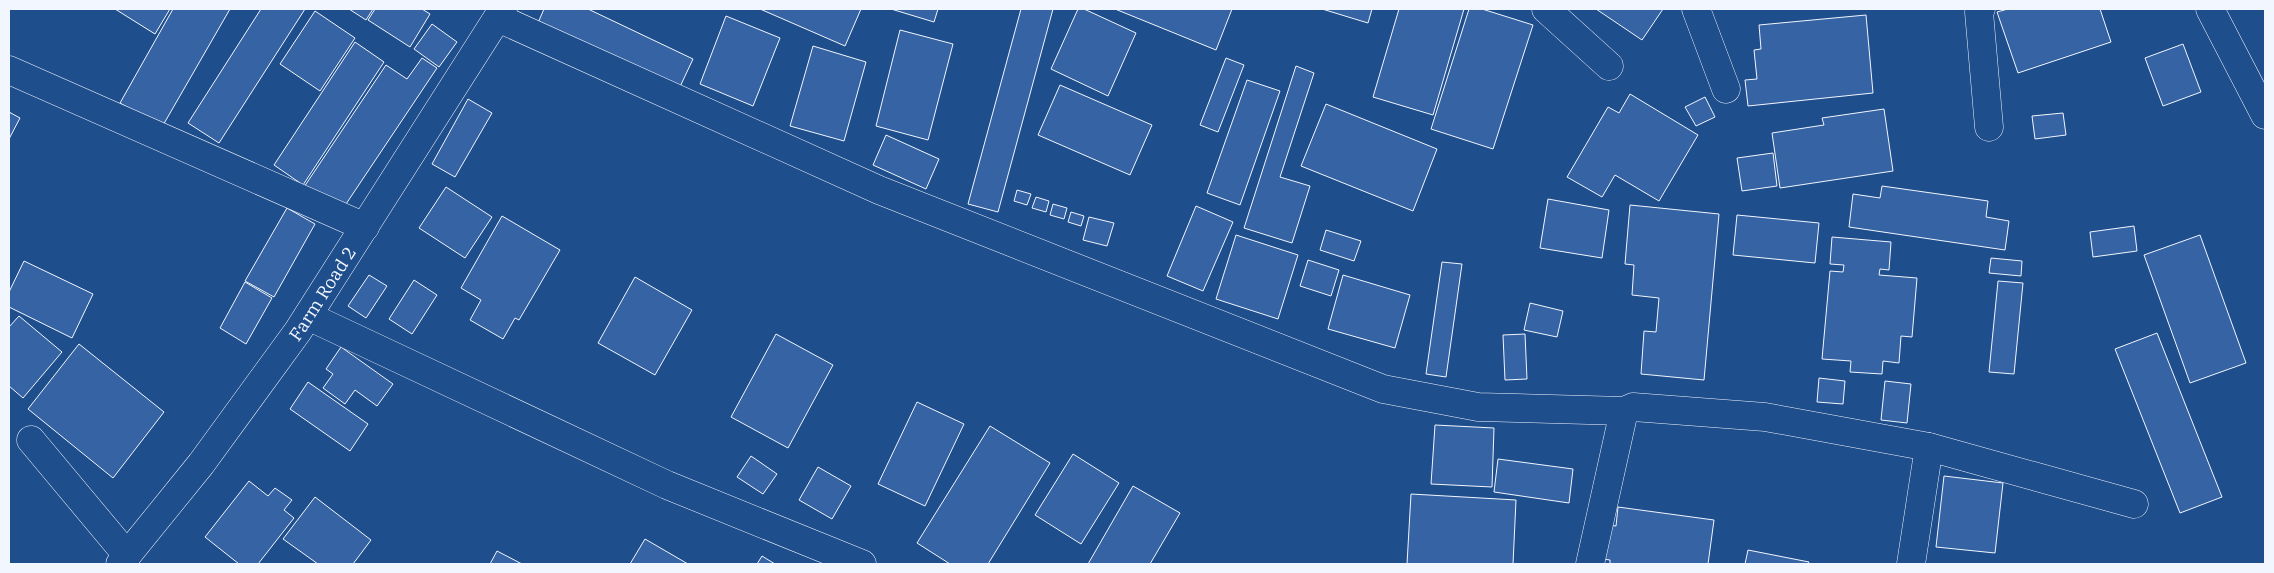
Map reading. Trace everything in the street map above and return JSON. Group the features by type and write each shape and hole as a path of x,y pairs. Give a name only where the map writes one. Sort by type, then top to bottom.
{"street":[{"path":"1546,9 1608,66"},
{"path":"1696,9 1726,89"},
{"path":"1981,9 1979,12 1990,127"},
{"path":"2210,9 2265,116"},
{"path":"501,14 879,190 1383,388 1478,406 1624,411 1633,407 1765,417 1929,447 2134,504"},
{"name":"Farm Road 2","path":"124,560 201,464 308,316 501,14"},
{"path":"9,70 364,227"},
{"path":"308,316 667,485 862,564"},
{"path":"1590,564 1624,411"},
{"path":"31,440 124,560"},
{"path":"1911,564 1929,447"}],"building":[{"path":"115,9 170,9 155,34"},
{"path":"173,9 230,9 162,127 120,103"},
{"path":"261,9 305,9 219,143 188,123"},
{"path":"349,9 373,9 366,20"},
{"path":"375,9 422,9 430,14 410,47 368,20"},
{"path":"544,9 588,9 693,59 678,91 537,25"},
{"path":"760,9 861,9 845,46"},
{"path":"891,9 938,9 934,22"},
{"path":"1021,9 1053,9 998,212 968,204"},
{"path":"1078,9 1084,9 1136,33 1108,96 1051,69"},
{"path":"1115,9 1232,9 1216,50"},
{"path":"1322,9 1372,9 1368,23"},
{"path":"1399,9 1464,9 1433,115 1373,97"},
{"path":"1469,9 1482,9 1533,25 1493,149 1431,129"},
{"path":"1596,9 1663,9 1642,40"},
{"path":"2008,9 2100,9 2111,42 2018,73 1997,12"},
{"path":"315,11 355,38 320,91 280,64"},
{"path":"1866,15 1873,93 1748,106 1745,80 1757,79 1754,50 1761,49 1759,25"},
{"path":"726,16 780,38 753,106 700,84"},
{"path":"432,24 457,42 439,67 414,49"},
{"path":"900,30 953,44 928,140 876,126"},
{"path":"355,42 384,62 303,185 274,165"},
{"path":"2183,44 2201,92 2163,106 2145,58"},
{"path":"813,46 866,62 844,141 790,126"},
{"path":"422,58 437,68 340,213 304,187 386,65 407,79"},
{"path":"1226,58 1244,65 1218,132 1200,125"},
{"path":"1296,66 1314,73 1280,177 1310,186 1292,243 1244,228"},
{"path":"1247,80 1280,91 1240,205 1207,193"},
{"path":"1060,85 1152,125 1130,175 1038,135"},
{"path":"1630,94 1698,135 1659,201 1615,175 1602,197 1567,177 1608,107 1619,113"},
{"path":"1705,97 1715,117 1696,126 1685,107"},
{"path":"468,99 492,113 455,177 432,164"},
{"path":"1326,104 1437,149 1413,211 1301,166"},
{"path":"1884,109 1893,171 1780,188 1772,133 1824,125 1822,118"},
{"path":"9,112 20,118 9,139"},
{"path":"2063,113 2066,135 2035,139 2032,116"},
{"path":"886,135 939,159 926,189 873,165"},
{"path":"1773,153 1777,186 1742,191 1737,158"},
{"path":"1882,186 1988,201 1986,217 2009,221 2005,250 1849,227 1853,194 1880,198"},
{"path":"446,187 492,217 465,258 419,228"},
{"path":"1017,190 1031,194 1027,205 1014,201"},
{"path":"1036,197 1049,201 1046,212 1032,208"},
{"path":"1548,199 1609,210 1602,258 1540,248"},
{"path":"1053,204 1067,208 1064,219 1050,215"},
{"path":"1630,205 1719,214 1704,380 1641,374 1644,331 1656,332 1659,298 1632,295 1634,265 1625,264"},
{"path":"1196,206 1233,222 1203,291 1167,276"},
{"path":"287,208 315,224 274,297 245,281"},
{"path":"1071,212 1084,216 1081,226 1068,222"},
{"path":"1737,215 1819,223 1815,263 1733,255"},
{"path":"502,216 560,250 519,320 515,318 503,339 470,320 481,300 461,288"},
{"path":"1089,217 1114,223 1107,246 1083,240"},
{"path":"2134,226 2137,251 2093,257 2090,232"},
{"path":"1326,230 1361,241 1354,261 1320,250"},
{"path":"1236,235 1298,255 1278,319 1216,299"},
{"path":"2200,235 2246,363 2190,383 2144,255"},
{"path":"1832,237 1891,242 1889,270 1880,269 1879,275 1917,278 1912,337 1901,336 1899,363 1883,361 1882,374 1850,372 1851,361 1822,359 1830,271 1843,272 1844,265 1830,264"},
{"path":"1991,258 2022,261 2021,276 1989,273"},
{"path":"1308,260 1339,270 1331,296 1300,286"},
{"path":"24,261 93,294 72,338 9,307 9,292"},
{"path":"1442,262 1462,264 1446,377 1426,374"},
{"path":"369,275 387,286 366,318 348,306"},
{"path":"1343,275 1410,295 1395,348 1328,329"},
{"path":"635,277 692,310 655,375 598,343"},
{"path":"414,280 437,295 412,334 389,319"},
{"path":"1998,281 2023,283 2014,374 1989,372"},
{"path":"245,282 272,298 246,344 220,328"},
{"path":"1530,303 1563,311 1557,337 1524,330"},
{"path":"19,316 62,352 23,398 9,386 9,327"},
{"path":"2157,333 2222,497 2180,513 2115,349"},
{"path":"776,334 833,365 788,448 731,417"},
{"path":"1525,334 1527,379 1505,380 1503,335"},
{"path":"79,344 164,412 113,478 28,409"},
{"path":"341,347 393,384 377,406 355,390 345,404 323,388 333,374 326,369"},
{"path":"1819,378 1845,381 1843,404 1817,402"},
{"path":"1885,381 1911,384 1907,423 1881,420"},
{"path":"308,382 368,424 350,451 290,409"},
{"path":"917,402 964,424 925,506 878,484"},
{"path":"1435,425 1494,428 1492,487 1431,484"},
{"path":"990,426 1050,463 988,564 950,564 917,543"},
{"path":"1073,454 1119,483 1081,544 1035,515"},
{"path":"751,456 777,474 763,494 737,477"},
{"path":"1498,459 1573,469 1569,503 1494,492"},
{"path":"818,467 851,486 832,519 799,500"},
{"path":"1944,476 2003,483 1995,553 1936,547"},
{"path":"249,481 268,496 275,488 292,500 284,510 294,518 258,564 239,564 205,537"},
{"path":"1133,486 1180,513 1150,564 1088,564"},
{"path":"1411,494 1516,500 1513,564 1407,564"},
{"path":"315,497 371,540 353,564 318,564 283,539"},
{"path":"1618,507 1714,520 1708,564 1610,564 1610,560 1595,558 1599,524 1616,526"},
{"path":"645,539 688,564 630,564"},
{"path":"1748,550 1809,562 1808,564 1745,564"},
{"path":"497,551 522,564 490,564"},
{"path":"762,556 775,564 757,564"}]}
